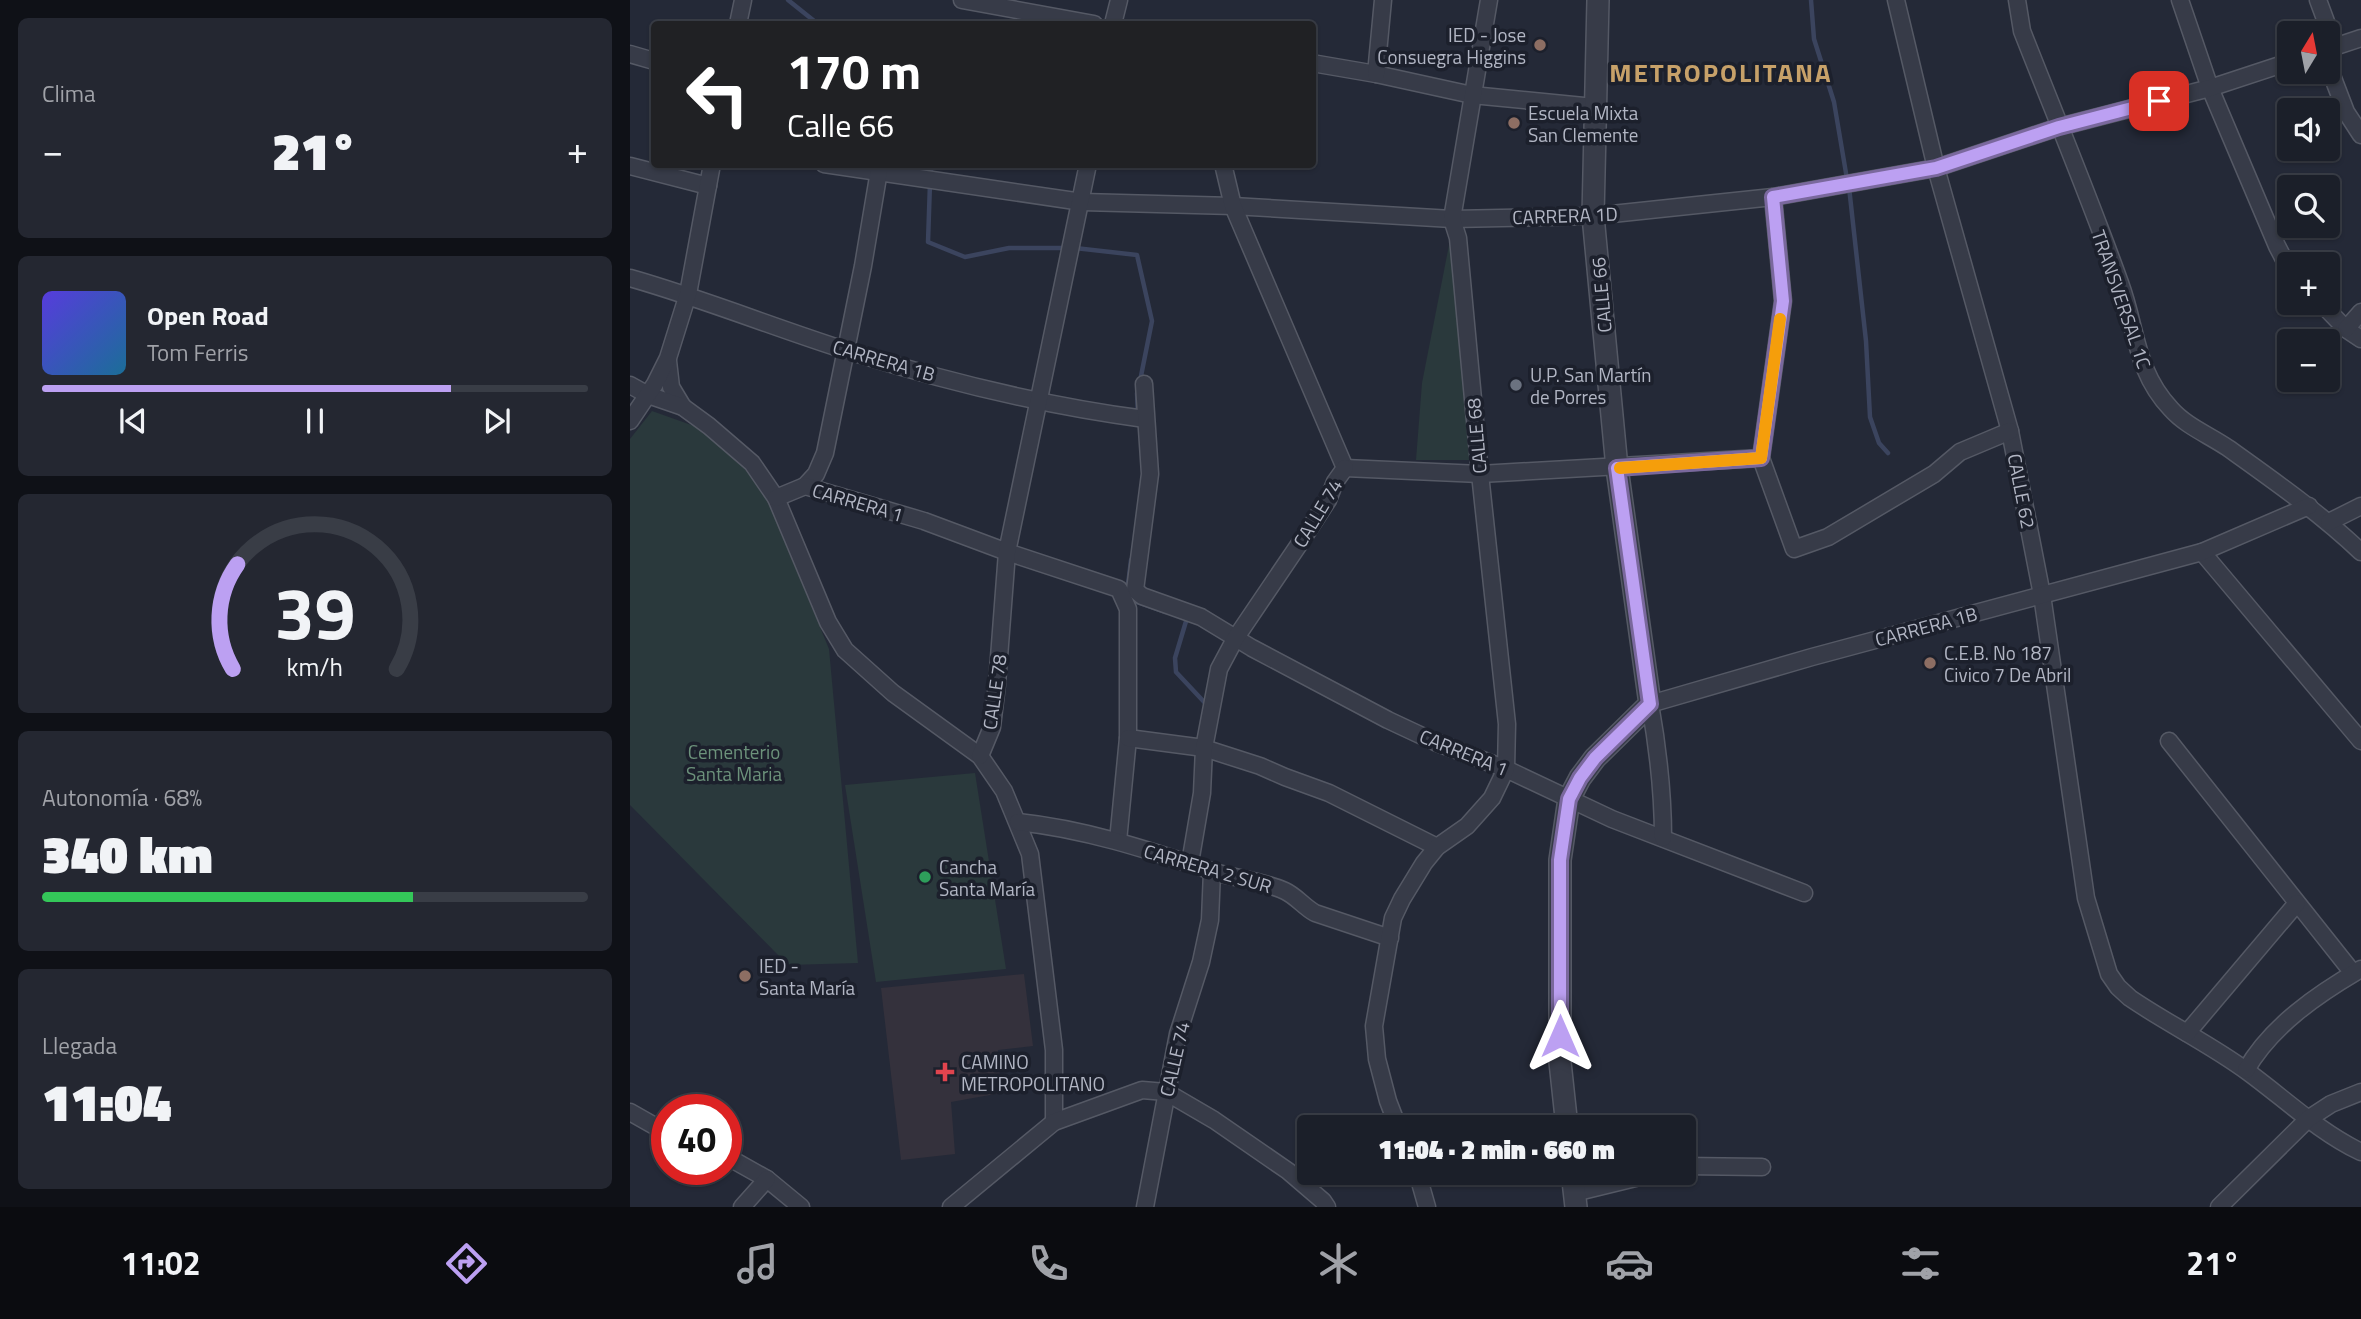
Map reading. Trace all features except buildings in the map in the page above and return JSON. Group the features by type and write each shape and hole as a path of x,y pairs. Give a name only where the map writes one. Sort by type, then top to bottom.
{"street":[{"path":"739,21 743,0"},
{"path":"962,0 1078,21"},
{"path":"1114,21 1119,0"},
{"path":"1376,74 1383,0"},
{"name":"CALLE 68","path":"1437,847 1467,826 1492,798 1506,769 1507,724 1479,474 1458,238 1452,219 1489,0"},
{"name":"CALLE 66","path":"1598,0 1593,216 1617,468 1659,766 1664,838"},
{"name":"CALLE 62","path":"1896,0 1936,168 2010,430 2042,595 2086,898 2109,974 2118,987 2157,1016 2186,1033"},
{"name":"TRANSVERSAL 1C","path":"2017,0 2022,32 2121,286 2139,357 2163,399 2181,419 2309,506 2361,552"},
{"path":"2180,0 2210,88 2280,252"},
{"path":"2318,0 2324,21"},
{"path":"2340,45 2361,38"},
{"path":"630,54 651,60"},
{"path":"1316,64 1472,95 1594,107"},
{"name":"CARRERA 1D","path":"855,168 1082,202 1233,206 1452,219 1593,216 1773,197 1936,168 2059,127 2210,88 2277,66"},
{"path":"2335,84 2346,112 2361,135"},
{"path":"630,166 708,186"},
{"path":"630,421 649,395 668,358 688,294 711,168"},
{"name":"CALLE 78","path":"1054,1122 1052,1038 1030,854 1004,791 980,756 992,727 995,706 1007,552 1087,168"},
{"name":"CALLE 74","path":"1190,863 1202,793 1204,748 1219,670 1235,639 1302,540 1345,468 1233,206 1224,168"},
{"path":"805,486 816,474 825,453 879,171"},
{"path":"1773,197 1783,301 1761,458 1794,550 1828,537 1934,474 1960,453 2010,430"},
{"name":"CARRERA 1B","path":"630,278 688,294 846,350 914,370 1040,401 1140,419"},
{"path":"2346,329 2361,312"},
{"path":"2333,315 2361,339"},
{"path":"668,358 671,387 683,407"},
{"path":"1118,841 1128,738 1127,590 1150,474 1140,419 1144,384"},
{"path":"630,386 683,407 752,463 776,498 824,613 845,650 893,693 980,756"},
{"path":"1345,468 1479,474 1761,458"},
{"name":"CARRERA 1","path":"776,498 805,486 924,521 1007,552 1201,617 1224,629 1235,639 1434,742 1506,769 1612,819 1804,892"},
{"name":"CARRERA 1B","path":"1650,704 2202,552 2309,506"},
{"path":"2329,522 2361,506"},
{"path":"2202,552 2361,741"},
{"path":"1566,1115 1560,1062 1560,860 1569,799 1595,758 1650,704"},
{"path":"1128,738 1204,748 1260,766 1329,793 1437,847 1402,898 1393,918 1374,1026 1377,1059 1393,1115"},
{"path":"2169,741 2297,903 2357,971 2287,1020 2258,1050 2246,1070"},
{"name":"CARRERA 2 SUR","path":"1018,822 1060,826 1276,887 1289,893 1315,913 1390,938"},
{"name":"CALLE 74","path":"1145,1207 1178,1034 1201,962 1210,920 1212,871"},
{"path":"2297,903 2186,1033 2246,1070 2308,1119 2344,1144 2361,1152"},
{"path":"955,1206 1054,1122 1142,1090 1166,1091 1214,1120 1288,1171 1327,1207"},
{"path":"2219,1207 2308,1119 2331,1104 2361,1092"},
{"path":"630,1112 651,1124"},
{"path":"742,1165 767,1179 801,1207"},
{"path":"1696,1166 1762,1167"},
{"path":"742,1207 767,1179"},
{"path":"1421,1185 1427,1207"},
{"path":"1574,1191 1601,1185"}],"shaded area":[{"name":"CAMINO METROPOLITANO","path":"1024,974 1033,1046 998,1050 1001,1093 951,1102 955,1154 901,1160 881,988"}],"green space":[{"path":"1450,240 1471,460 1416,460 1422,383"},
{"name":"Cementerio Santa Maria","path":"652,411 697,427 736,456 767,498 829,649 858,963 788,965 630,805 630,439"},
{"name":"Cancha Santa María","path":"975,773 1006,969 876,982 845,785"}],"waterway":[{"path":"788,0 814,21"},
{"path":"1811,0 1814,39 1834,102 1847,179"},
{"path":"931,168 931,174"},
{"path":"930,183 928,242 965,257 1009,248 1067,248"},
{"path":"1849,187 1866,341 1870,417 1879,443 1888,453"},
{"path":"1075,248 1137,255 1152,321 1140,381"},
{"path":"1137,393 1138,416"},
{"path":"1127,593 1131,560"},
{"path":"1131,600 1165,612"},
{"path":"1187,618 1175,658 1176,672 1206,704"}],"slow traffic":[{"path":"1620,468 1761,458 1780,319"}],"place":[{"name":"IED - Jose Consuegra Higgins","path":"1540,45"},
{"name":"Escuela Mixta San Clemente","path":"1514,123"},
{"name":"U.P. San Martín de Porres","path":"1516,385"},
{"name":"C.E.B. No 187 Civico 7 De Abril","path":"1930,663"},
{"name":"Cancha Santa María","path":"925,877"},
{"name":"IED - Santa María","path":"745,976"},
{"name":"CAMINO METROPOLITANO","path":"945,1072"}],"district":[{"name":"METROPOLITANA","path":"1721,72"}],"route":[{"path":"1560,1036 1560,860 1569,799 1595,758 1650,704 1617,468 1761,458 1783,301 1773,197 1936,168 2059,127 2159,101"}]}
